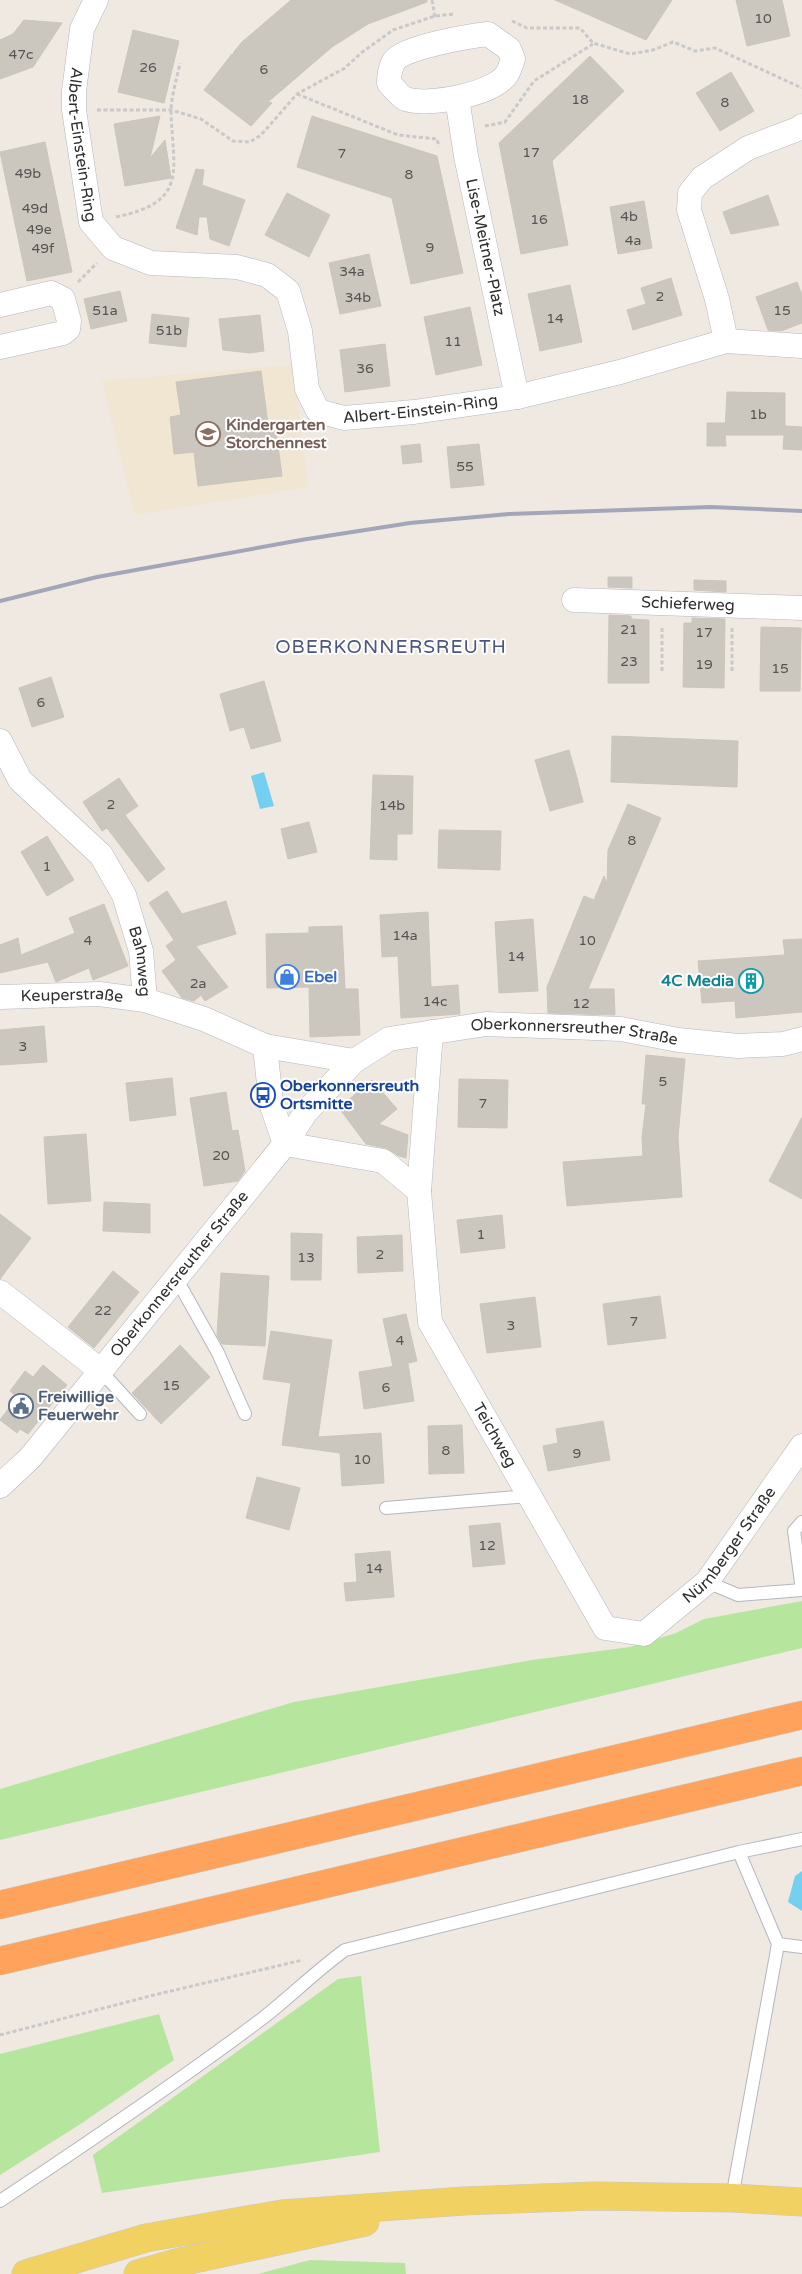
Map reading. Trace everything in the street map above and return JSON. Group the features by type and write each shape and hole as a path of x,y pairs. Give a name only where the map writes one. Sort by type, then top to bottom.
{"highway":[{"path":"0,1905 802,1715"},
{"path":"0,1961 802,1771"}],"main road":[{"path":"26,2274 146,2238 282,2214 464,2201 594,2196 732,2198 802,2202"},
{"path":"138,2274 176,2263 464,2201"}],"street":[{"name":"Albert-Einstein-Ring","path":"96,0 82,29 74,91 74,110 91,222 113,248 151,263 237,267 267,275 288,291 300,331 307,389 318,410 344,418 414,412 518,397 620,372 726,341 802,346"},
{"path":"488,34 499,40 509,49 513,59 506,75 480,91 457,98 432,102 404,98 389,83 389,73 395,59 412,51 472,36 488,34"},
{"name":"Lise-Meitner-Platz","path":"457,98 466,156 518,397"},
{"path":"726,341 717,299 689,210 690,193 702,178 748,148 798,130 802,126"},
{"path":"0,304 52,293 63,299 69,321 68,329 63,333 0,347"},
{"name":"Schieferweg","path":"574,600 802,608"},
{"name":"Bahnweg","path":"0,741 20,780 101,855 124,895 141,951 145,1000 204,1019 265,1046"},
{"name":"Keuperstraße","path":"0,997 99,994 145,1000"},
{"name":"Oberkonnersreuther Straße","path":"0,1486 30,1458 285,1144 306,1112 354,1061 388,1039 486,1024 621,1029 678,1040 738,1046 783,1044 802,1040"},
{"name":"Teichweg","path":"431,1032 419,1191 430,1322 605,1628 644,1634"},
{"path":"354,1061 265,1046 271,1102 285,1144 383,1160 419,1191"},
{"path":"0,1292 100,1370"},
{"name":"Nürnberger Straße","path":"644,1634 707,1582 802,1446"}],"lane":[{"path":"176,1278 218,1353 245,1414"},
{"path":"100,1370 140,1414"},
{"path":"386,1508 529,1496"},
{"path":"707,1582 738,1595 802,1590 794,1531 802,1522"},
{"path":"0,2201 123,2119 264,2016 316,1971 345,1950 739,1852 802,1839"},
{"path":"732,2198 778,1944 739,1852"},
{"path":"778,1944 802,1947"}],"path":[{"path":"432,0 435,16"},
{"path":"111,110 171,110 202,119 233,141 250,142 262,135 297,94 345,68 361,53 393,30 435,16 459,13"},
{"path":"507,18 527,28 580,28 594,44 630,54 653,50 673,42 695,51 715,48 802,88"},
{"path":"91,222 133,214 156,204 172,185 176,168 171,110 180,63"},
{"path":"63,299 113,248"},
{"path":"662,604 662,671"},
{"path":"732,606 732,672"},
{"path":"0,2035 154,1995 307,1959"}],"shaded area":[{"name":"Kindergarten Storchennest","path":"293,365 308,487 135,515 102,381"}],"green space":[{"path":"802,1601 802,1648 0,1840 0,1789 294,1702 532,1660 630,1647 676,1633 704,1619"},
{"path":"361,1976 380,2152 102,2193 93,2155 338,1979"},
{"path":"159,2014 174,2060 82,2123 0,2175 0,2054"},
{"path":"310,2260 405,2263 406,2274 258,2274"}],"water":[{"path":"264,772 274,806 260,809 251,776"},
{"path":"802,1871 802,1911 788,1902 795,1876"}],"building":[{"path":"291,0 427,0 427,2 368,24 332,47 268,102 272,103 251,126 204,90 232,54 236,56 233,53 242,42"},
{"path":"555,0 672,0 646,40"},
{"path":"736,0 782,0 790,36 747,46"},
{"path":"24,20 62,23 33,67 0,79 0,40 13,34"},
{"path":"133,30 179,41 164,103 118,92"},
{"path":"590,56 624,91 552,161 568,245 521,254 499,143"},
{"path":"731,72 754,111 720,131 696,93"},
{"path":"160,116 150,158 165,140 171,178 125,186 114,124"},
{"path":"312,116 437,156 463,273 411,284 392,198 297,167"},
{"path":"45,142 72,272 27,281 0,152"},
{"path":"196,169 204,170 202,185 245,200 229,246 210,239 207,217 199,217 197,235 176,228"},
{"path":"287,193 330,215 309,257 265,235"},
{"path":"768,195 779,225 731,234 723,212"},
{"path":"644,201 652,248 618,254 610,207"},
{"path":"369,254 381,306 340,314 329,263"},
{"path":"671,278 682,315 633,330 627,310 646,304 641,288"},
{"path":"797,282 802,295 802,323 781,331 768,330 756,297"},
{"path":"570,285 582,342 540,351 528,294"},
{"path":"120,291 127,321 91,329 84,299"},
{"path":"470,307 482,365 436,375 424,317"},
{"path":"152,314 189,318 186,347 149,343"},
{"path":"260,315 264,351 250,353 223,350 219,319"},
{"path":"385,344 390,386 345,392 340,350"},
{"path":"261,371 269,432 276,431 282,476 198,486 194,452 174,454 170,417 181,415 176,382"},
{"path":"727,392 785,393 785,426 802,427 802,450 783,449 784,435 725,435 726,446 707,446 707,423 725,423 725,430"},
{"path":"420,444 422,462 403,464 401,446"},
{"path":"479,444 484,485 451,488 447,447"},
{"path":"608,577 632,577 632,588 608,587"},
{"path":"694,580 726,581 726,592 694,590"},
{"path":"609,615 631,616 631,619 649,620 649,683 608,683"},
{"path":"692,618 725,619 724,688 683,687 684,623 692,623"},
{"path":"761,627 801,628 800,691 760,691"},
{"path":"51,677 64,717 32,727 19,688"},
{"path":"264,681 281,741 251,749 244,727 230,731 220,694"},
{"path":"612,736 738,741 737,787 611,782"},
{"path":"569,750 578,781 575,781 578,782 583,802 550,811 535,760"},
{"path":"373,775 413,776 412,834 397,834 397,860 370,859"},
{"path":"119,778 138,806 125,815 165,869 148,882 107,828 102,831 83,802"},
{"path":"628,804 661,818 588,989 614,989 615,1015 548,1013 547,987 584,896 594,900 604,876 607,884 608,850"},
{"path":"309,822 317,852 288,859 281,829"},
{"path":"439,830 501,831 500,870 438,868"},
{"path":"47,836 74,880 47,896 21,852"},
{"path":"167,891 182,914 226,901 236,934 196,946 228,987 205,1001 201,995 194,1001 182,998 162,971 176,960 166,946 174,940 149,903"},
{"path":"104,904 128,966 93,980 89,968 56,982 48,962 0,973 0,945 18,938 21,955 75,933 69,918"},
{"path":"428,912 431,987 458,985 460,1014 401,1018 398,956 382,957 380,915"},
{"path":"533,919 538,991 499,993 495,922"},
{"path":"342,926 345,989 358,989 360,1035 310,1037 309,987 267,988 266,934 309,933 309,927"},
{"name":"4C Media","path":"802,939 802,1012 736,1018 735,1001 702,1003 698,961 785,955 783,940"},
{"path":"44,1026 47,1062 0,1065 0,1030"},
{"path":"646,1055 685,1059 678,1137 682,1197 567,1206 563,1162 643,1156 642,1137 646,1104 642,1104"},
{"path":"172,1078 176,1115 130,1121 126,1083"},
{"path":"459,1079 508,1080 507,1128 458,1127"},
{"path":"372,1080 397,1109 379,1124 408,1135 406,1158 386,1148 366,1144 339,1108"},
{"path":"226,1092 232,1131 238,1130 245,1171 238,1181 204,1186 190,1098"},
{"path":"802,1117 802,1199 769,1181"},
{"path":"86,1134 91,1201 48,1204 44,1137"},
{"path":"104,1202 150,1204 150,1233 103,1231"},
{"path":"0,1214 31,1238 0,1279"},
{"path":"502,1215 505,1248 461,1253 457,1220"},
{"path":"291,1233 322,1234 321,1280 291,1280"},
{"path":"402,1235 403,1271 358,1273 357,1237"},
{"path":"113,1271 139,1292 94,1348 68,1327"},
{"path":"221,1273 269,1276 265,1346 222,1344 217,1335"},
{"path":"660,1296 666,1338 608,1345 603,1304"},
{"path":"535,1297 541,1347 487,1353 480,1304"},
{"path":"406,1314 417,1361 393,1367 383,1319"},
{"path":"271,1331 332,1340 318,1437 381,1433 384,1483 342,1486 340,1453 282,1445 291,1383 263,1379"},
{"path":"180,1345 210,1377 161,1424 132,1393"},
{"path":"408,1364 414,1401 364,1409 359,1372"},
{"path":"43,1365 67,1385 28,1434 20,1429 17,1433 0,1420 17,1397 10,1391 25,1371 33,1377"},
{"path":"603,1421 610,1460 548,1471 543,1446 558,1443 556,1429"},
{"path":"462,1425 464,1473 429,1474 428,1426"},
{"path":"257,1477 300,1488 289,1530 246,1518"},
{"path":"500,1523 505,1564 473,1567 469,1526"},
{"path":"390,1551 394,1597 346,1601 344,1583 357,1582 355,1554"}],"railway":[{"path":"0,601 97,577 301,540 410,523 509,514 711,507 802,511"}],"place":[{"name":"Kindergarten Storchennest","path":"208,434"},
{"name":"Ebel","path":"287,977"},
{"name":"4C Media","path":"751,981"},
{"name":"Oberkonnersreuth Ortsmitte","path":"263,1095"},
{"name":"Freiwillige Feuerwehr","path":"21,1406"}],"district":[{"name":"OBERKONNERSREUTH","path":"391,647"}]}
